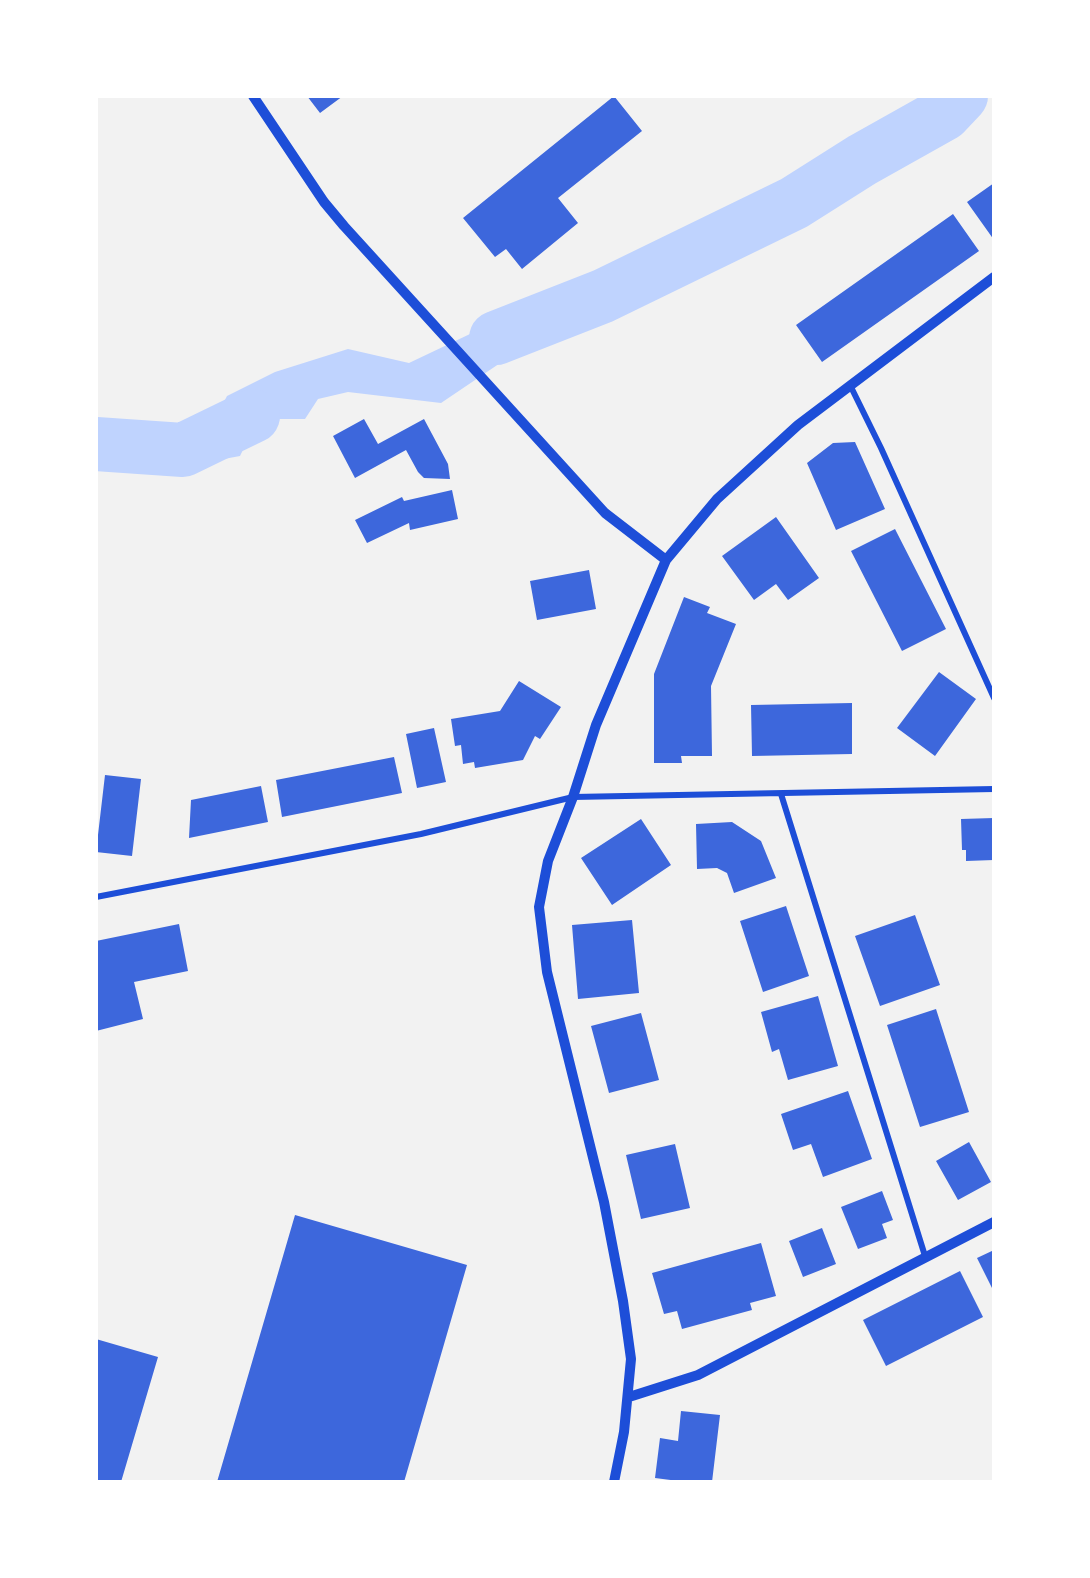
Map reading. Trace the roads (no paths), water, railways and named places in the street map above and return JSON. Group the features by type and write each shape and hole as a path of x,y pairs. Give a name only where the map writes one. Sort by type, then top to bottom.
{"street":[{"path":"254,96 324,202 344,226 605,513 666,560"},
{"path":"614,1482 624,1432 631,1359 623,1301 604,1202 547,972 540,907 548,861 573,797 596,725 666,560 717,499 798,425 994,277"},
{"path":"851,387 882,448 994,698"},
{"path":"96,897 421,834 573,797 994,789"},
{"path":"782,794 925,1256"},
{"path":"628,1397 698,1375 994,1222"}],"water":[{"path":"552,295 572,321 518,351 441,403 348,392 318,399 305,419 258,419 240,456 197,464 185,442 219,425 216,417 227,396 275,372 348,349 409,363"}],"waterway":[{"path":"496,338 603,296 794,203 862,160 944,114 961,96"},
{"path":"96,444 183,450 253,416"}]}
